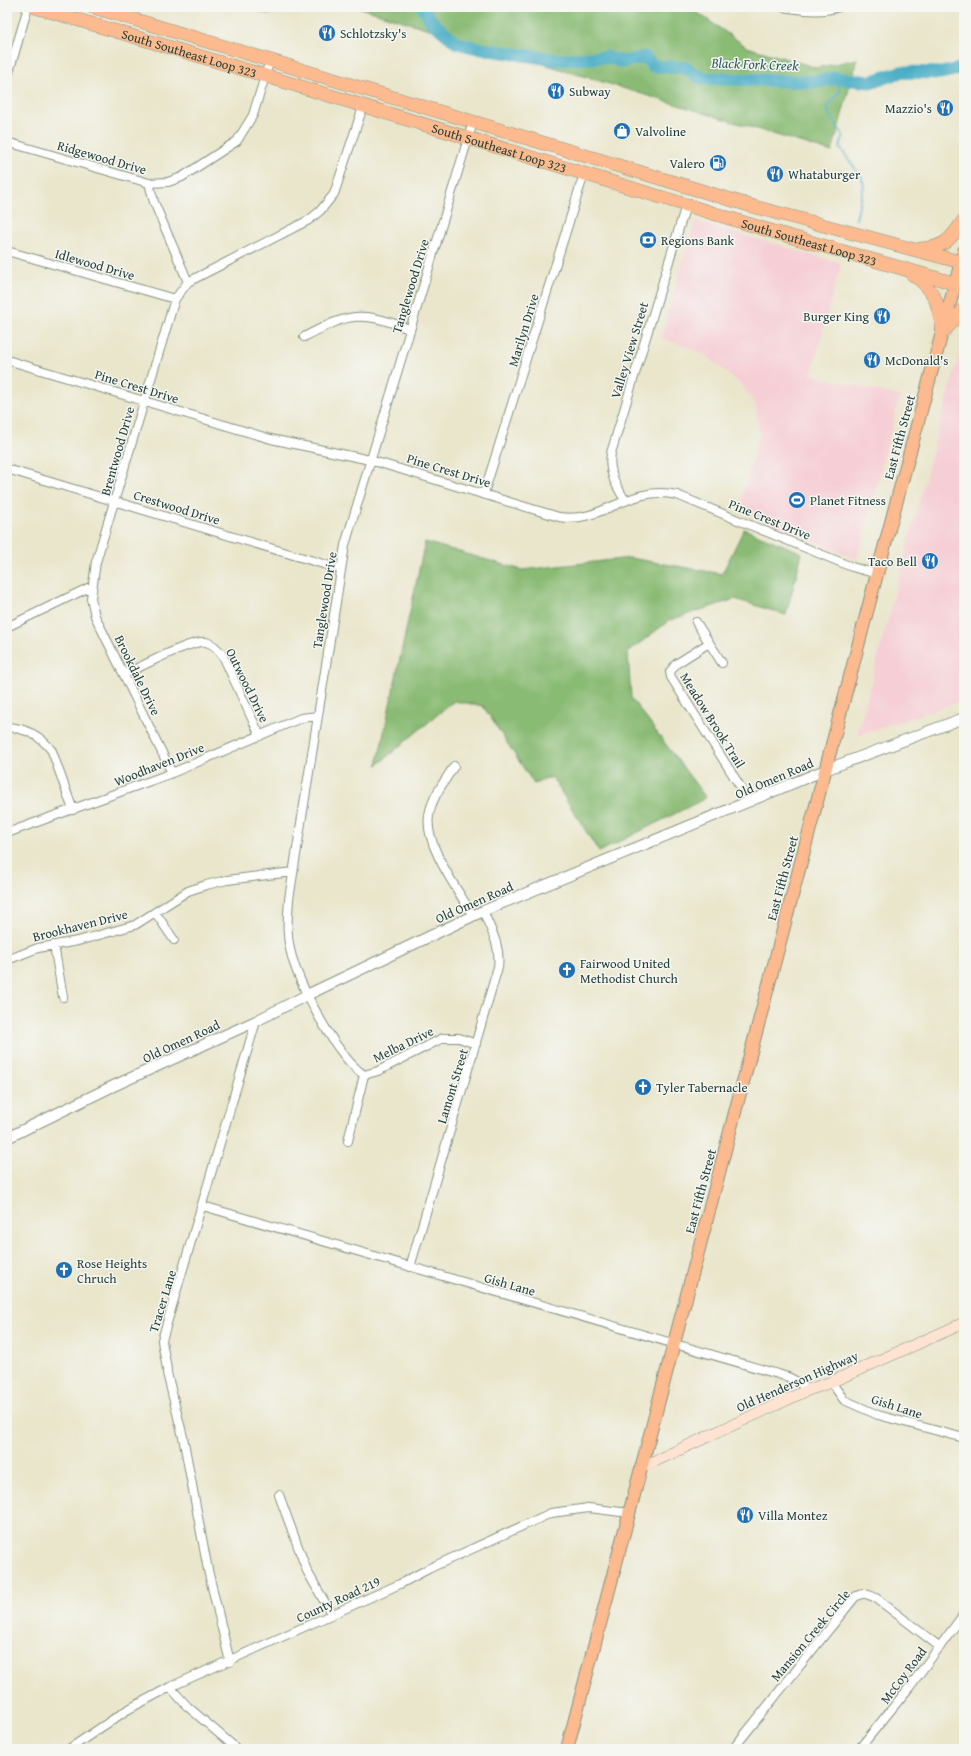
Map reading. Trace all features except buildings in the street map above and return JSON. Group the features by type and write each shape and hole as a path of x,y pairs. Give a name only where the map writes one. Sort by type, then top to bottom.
{"highway":[{"name":"South Southeast Loop 323","path":"34,7 266,76 363,107 468,137 686,205 903,269 960,284"},
{"name":"South Southeast Loop 323","path":"93,7 727,198 913,250 963,259"},
{"path":"686,205 690,196 719,203 727,198"},
{"path":"913,250 942,245 952,237 964,220"},
{"path":"903,269 924,282 932,291 939,308 943,332"},
{"path":"943,332 964,309"}],"main road":[{"name":"East Fifth Street","path":"567,1749 877,574 943,332 960,284 963,259"},
{"name":"Old Henderson Highway","path":"642,1467 808,1390 831,1382 964,1323"}],"street":[{"path":"7,79 28,7"},
{"path":"782,7 803,11 832,10 839,7"},
{"name":"Ridgewood Drive","path":"7,142 149,183 168,182 182,177 237,142 253,115 270,60"},
{"name":"Brentwood Drive","path":"92,586 95,567 176,299 188,282 309,220 320,211 334,194 363,107"},
{"name":"Tanglewood Drive","path":"364,1075 351,1064 339,1049 306,995 290,949 287,925 293,872 340,568 347,535 473,122"},
{"name":"Marilyn Drive","path":"484,493 584,174"},
{"path":"149,183 154,202 188,282"},
{"name":"Valley View Street","path":"625,500 610,472 611,452 686,205"},
{"name":"Idlewood Drive","path":"7,251 176,299"},
{"path":"304,337 335,321 365,316 383,319 409,329"},
{"name":"Pine Crest Drive","path":"7,360 271,439 370,460 563,517 581,516 603,511 625,500 652,493 664,493 682,497 852,567 877,574"},
{"name":"Crestwood Drive","path":"7,469 340,568"},
{"path":"8,626 92,586"},
{"name":"Brookdale Drive","path":"92,586 91,598 96,616 172,773"},
{"path":"696,622 722,663"},
{"name":"Outwood Drive","path":"125,674 191,644 206,642 214,646 223,656 260,736"},
{"name":"Meadow Brook Trail","path":"709,643 676,664 670,672 671,677 750,802"},
{"name":"Woodhaven Drive","path":"7,834 172,773 301,718 318,716"},
{"name":"Old Omen Road","path":"7,1138 256,1021 306,995 483,911 825,770 964,718"},
{"path":"7,726 17,727 29,731 47,744 52,751 73,810"},
{"path":"454,766 433,802 428,816 429,836 473,916"},
{"name":"Brookhaven Drive","path":"7,960 27,952 78,941 134,924 188,891 206,885 227,880 293,872"},
{"name":"Lamont Street","path":"410,1267 476,1044 500,955 498,946 483,911"},
{"path":"155,912 174,940"},
{"path":"54,945 63,997"},
{"name":"Tracer Lane","path":"230,1662 206,1564 183,1437 167,1373 167,1363 163,1353 162,1340 203,1206 256,1021"},
{"name":"Melba Drive","path":"364,1075 378,1071 443,1038 459,1038 476,1044"},
{"path":"348,1141 364,1075"},
{"name":"Gish Lane","path":"203,1206 788,1377 798,1382 808,1390"},
{"name":"Gish Lane","path":"831,1382 844,1400 878,1415 964,1438"},
{"path":"279,1495 307,1571 332,1615"},
{"name":"County Road 219","path":"69,1749 127,1710 170,1688 230,1662 551,1513 589,1508 629,1513"},
{"name":"Mansion Creek Circle","path":"733,1749 855,1598 860,1594 864,1593 876,1598 940,1646"},
{"name":"McCoy Road","path":"859,1749 887,1717 964,1614"},
{"path":"170,1688 187,1706 237,1749"}],"shaded area":[{"path":"695,221 841,263 811,375 900,396 857,560 739,509 760,433 755,403 741,385 708,357 691,348 661,338"},
{"path":"964,338 964,700 857,736 940,423"}],"green space":[{"path":"244,7 317,7 268,14"},
{"path":"357,7 689,7 747,47 817,68 857,59 832,152"},
{"path":"744,529 802,553 786,615 735,599 670,620 628,652 631,698 706,798 599,852 552,777 534,784 483,706 454,701 377,765 425,542 522,570 630,558 722,574"}],"waterway":[{"name":"Black Fork Creek","path":"423,7 431,21 457,43 482,49 558,60 606,57 623,62 645,57 653,66 686,68 701,78 814,82 836,78 870,82 901,72 941,73 964,68"},
{"path":"836,78 840,91 827,108 829,114 843,135 840,148 861,176 864,185 856,219"}],"place":[{"name":"Schlotzsky's","path":"327,33"},
{"name":"Subway","path":"556,91"},
{"name":"Mazzio's","path":"945,108"},
{"name":"Valvoline","path":"622,131"},
{"name":"Valero","path":"718,163"},
{"name":"Whataburger","path":"775,174"},
{"name":"Regions Bank","path":"648,240"},
{"name":"Burger King","path":"882,316"},
{"name":"McDonald's","path":"872,360"},
{"name":"Planet Fitness","path":"797,500"},
{"name":"Taco Bell","path":"930,561"},
{"name":"Fairwood United Methodist Church","path":"567,970"},
{"name":"Tyler Tabernacle","path":"643,1087"},
{"name":"Rose Heights Chruch","path":"64,1270"},
{"name":"Villa Montez","path":"745,1515"}]}
